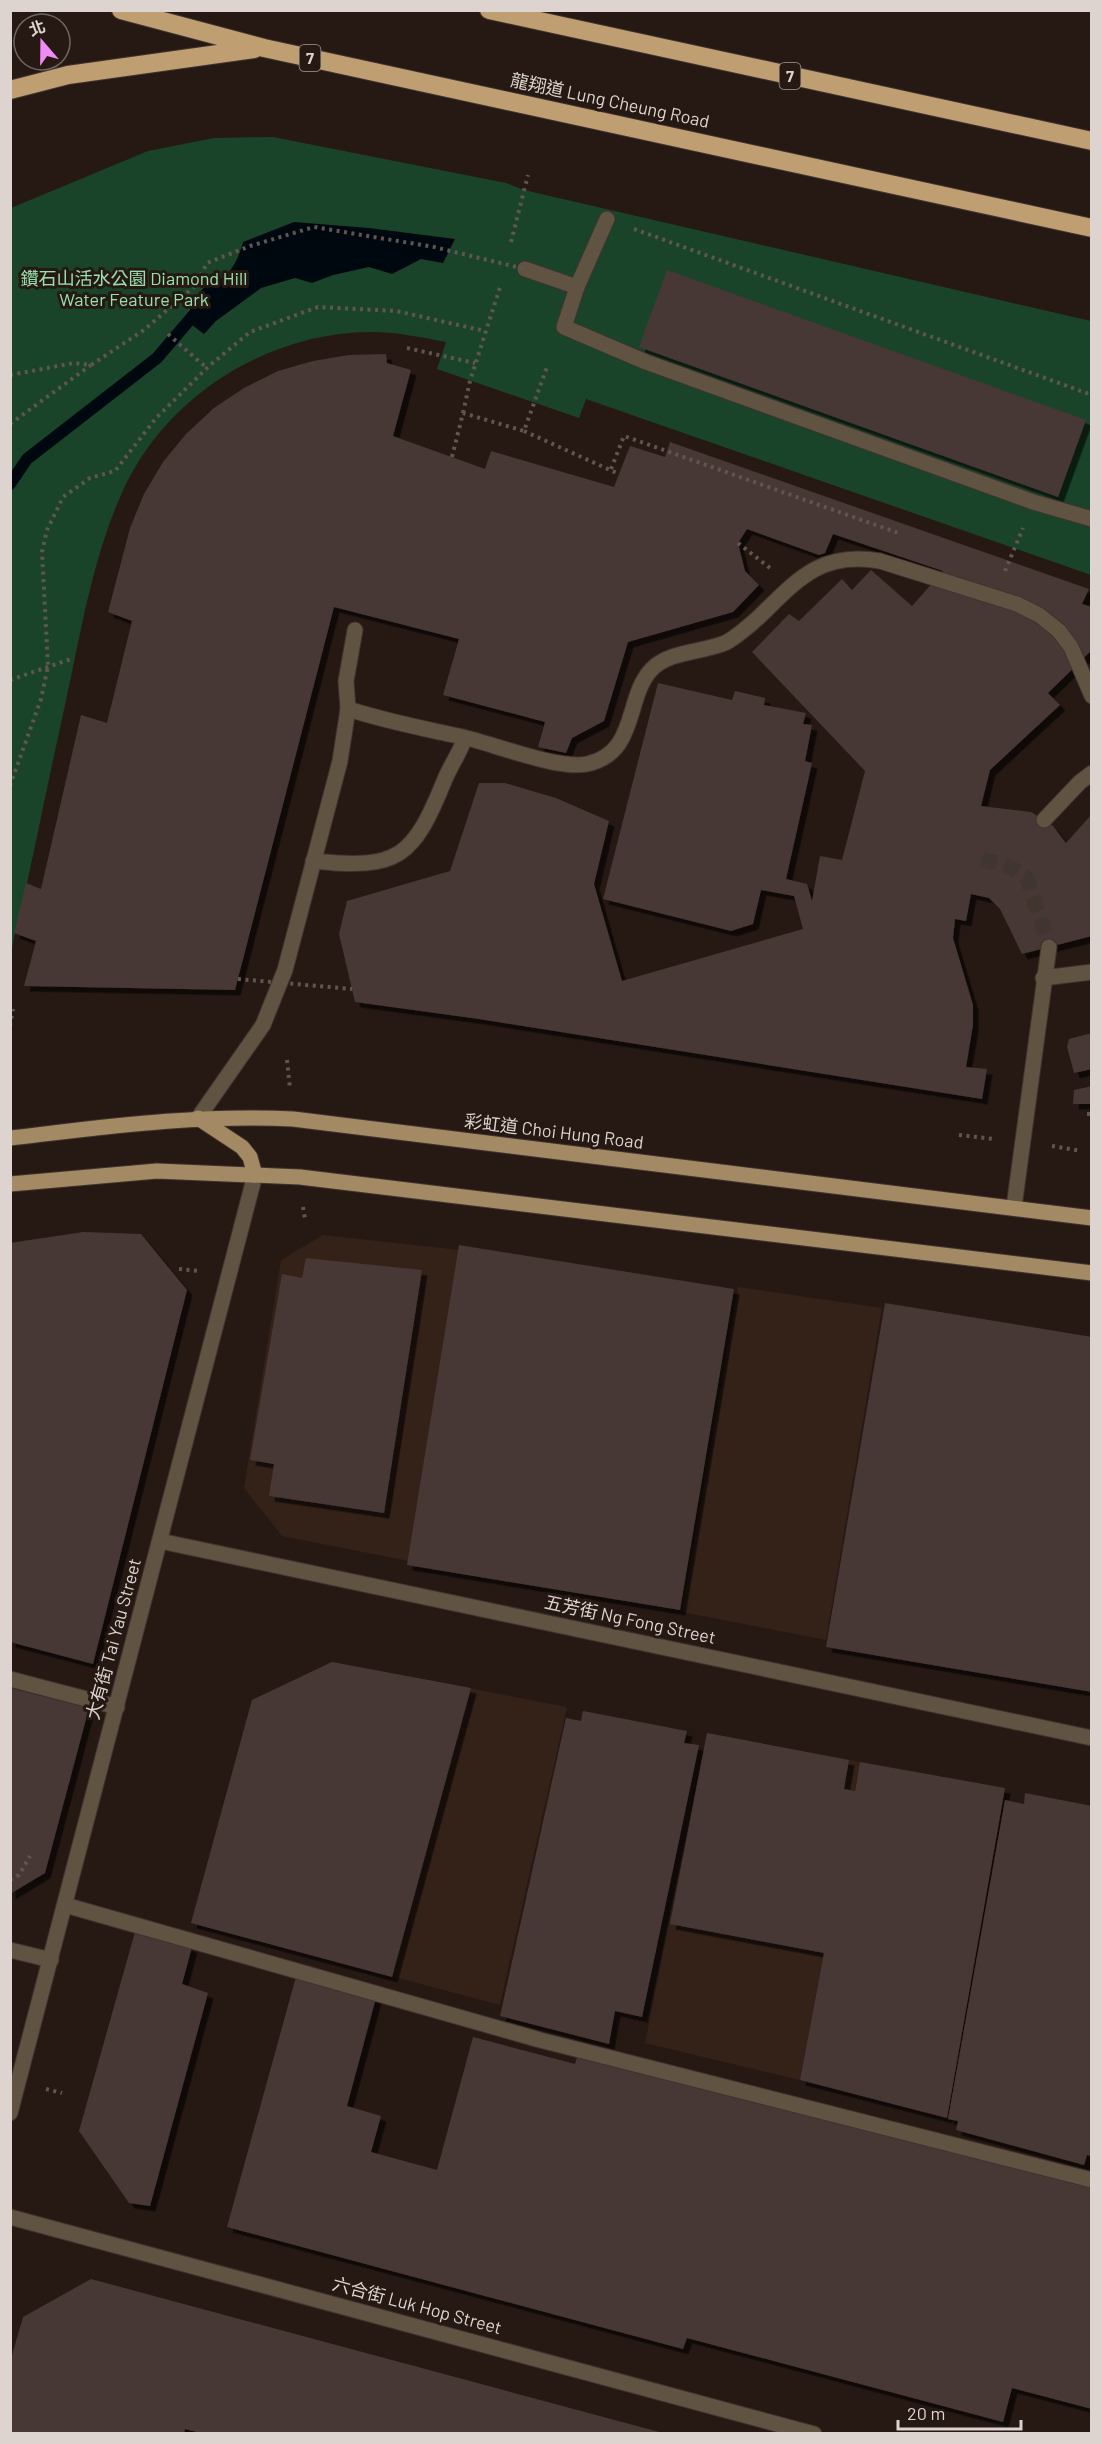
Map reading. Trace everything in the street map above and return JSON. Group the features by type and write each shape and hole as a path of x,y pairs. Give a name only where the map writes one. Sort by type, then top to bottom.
{"highway":[{"name":"龍翔道 Lung Cheung Road","path":"121,10 264,48 1092,228"},
{"name":"7","path":"489,10 1092,141"},
{"path":"10,90 68,75 264,48"}],"main road":[{"name":"彩虹道 Choi Hung Road","path":"10,1138 198,1118 293,1119 1014,1206 1092,1218"},
{"path":"198,1118 242,1147 250,1157 255,1175"},
{"path":"10,1184 157,1171 341,1181 1092,1273"}],"street":[{"path":"608,219 577,287 564,327 646,362 1033,502 1092,519"},
{"path":"525,269 577,287"},
{"path":"348,709 564,763 587,764 602,758 625,734 641,685 651,669 665,660 728,641 743,632 806,573 824,563 861,558 880,561 1017,604 1039,615 1059,631 1076,656 1092,696"},
{"path":"198,1118 263,1025 285,970 333,792 348,709 346,681 356,630"},
{"path":"313,861 338,864 376,862 395,856 411,846 430,817 465,738"},
{"path":"1044,820 1080,782 1092,773"},
{"path":"1014,1206 1049,947"},
{"path":"1043,978 1092,972"},
{"name":"大有街 Tai Yau Street","path":"10,2112 255,1175"},
{"name":"五芳街 Ng Fong Street","path":"160,1541 1092,1738"},
{"path":"10,1679 117,1707"},
{"path":"65,1905 540,2040 1092,2180"},
{"path":"10,1950 51,1960"},
{"name":"六合街 Luk Hop Street","path":"10,2217 814,2433"}],"path":[{"path":"510,247 528,175"},
{"path":"608,219 1092,395"},
{"path":"10,424 144,330 196,285 207,263 250,246 314,227 434,247 525,269"},
{"path":"505,270 507,258"},
{"path":"452,457 485,331 502,281"},
{"path":"10,786 41,699 48,666 42,552 46,530 63,497 90,478 115,471 156,418 208,367 250,332 318,307 396,311 485,331"},
{"path":"168,334 208,367"},
{"path":"407,348 476,363"},
{"path":"10,375 74,363 91,365"},
{"path":"524,431 547,367"},
{"path":"463,413 524,431 619,474"},
{"path":"611,469 624,435 903,535"},
{"path":"1005,571 1020,536"},
{"path":"738,543 791,586"},
{"path":"994,567 1015,575"},
{"path":"10,680 74,658"},
{"path":"238,979 352,989"},
{"path":"10,1026 13,1009"},
{"path":"10,1880 19,1875 30,1856"}],"shaded area":[{"path":"294,222 369,228 455,239 443,263 421,259 392,274 369,267 333,275 312,283 295,278 261,288 216,321 204,334 184,319 197,305 199,293 211,280 224,278 228,274 236,262 243,242"},
{"path":"323,1235 460,1250 409,1561 282,1536 244,1488 281,1260"},
{"path":"738,1287 882,1308 826,1640 682,1612"},
{"path":"332,1662 567,1707 500,2005 191,1923 252,1700"},
{"path":"707,1733 860,1762 800,2080 645,2043"}],"green space":[{"name":"鑽石山活水公園 Diamond Hill Water Feature Park","path":"273,137 506,183 524,190 1091,321 1091,575 586,399 579,418 437,369 446,342 399,334 370,332 331,335 293,344 256,358 222,378 191,401 163,429 139,460 121,495 101,549 86,605 11,954 11,208 148,151 214,138"}],"building":[{"path":"667,270 1086,420 1058,497 639,347"},
{"path":"386,354 387,363 411,370 393,436 485,469 491,451 614,487 630,446 665,457 670,442 1089,589 1082,604 1092,607 1092,650 1048,693 1060,705 990,770 981,806 1031,812 1053,826 1066,843 1092,814 1092,936 1022,954 1000,909 989,898 971,894 966,921 955,919 953,938 973,1005 973,1025 966,1067 987,1069 982,1099 479,1019 355,1002 339,934 347,901 450,871 479,783 505,783 556,798 609,821 594,884 622,981 803,929 794,896 761,890 753,924 731,931 603,899 658,683 732,700 735,691 765,698 764,705 806,713 803,724 812,725 805,761 812,763 786,879 807,884 812,901 820,856 842,860 865,771 752,652 789,614 799,621 842,579 852,590 871,570 912,606 943,571 833,534 825,553 819,555 747,529 738,543 745,571 759,585 733,612 628,642 604,721 572,738 566,753 538,747 545,722 443,695 459,639 334,607 235,990 24,986 36,941 14,933 26,883 41,889 81,715 107,723 132,621 108,612 130,528 144,494 163,462 186,434 214,408 244,388 278,371 313,361 349,355"},
{"path":"1092,1033 1092,1069 1074,1073 1067,1047 1069,1039"},
{"path":"1092,1086 1092,1104 1073,1104 1074,1090"},
{"path":"83,1232 141,1234 187,1290 93,1664 10,1642 10,1243"},
{"path":"459,1245 734,1289 680,1610 407,1565"},
{"path":"306,1258 422,1270 384,1513 269,1496 274,1464 250,1460 282,1274 302,1278"},
{"path":"885,1303 1092,1337 1092,1692 826,1647"},
{"path":"332,1662 471,1688 392,1977 191,1923 252,1700"},
{"path":"10,1688 89,1708 45,1873 10,1894"},
{"path":"583,1711 687,1731 684,1743 699,1745 642,2017 615,2011 609,2044 500,2016 566,1718 581,1721"},
{"path":"707,1733 849,1760 844,1789 855,1791 860,1762 1005,1788 947,2118 800,2080 824,1953 670,1924"},
{"path":"1025,1793 1092,1806 1092,2156 1087,2155 1084,2165 956,2130 958,2121 948,2119 1005,1800 1024,1804"},
{"path":"135,1932 192,1947 182,1984 208,1993 150,2206 129,2203 79,2131"},
{"path":"297,1973 377,1994 347,2106 381,2116 371,2152 437,2170 473,2037 575,2064 580,2048 1092,2185 1092,2409 1012,2388 1003,2422 687,2338 683,2349 227,2227"},
{"path":"91,2279 663,2434 204,2434 185,2429 184,2434 10,2434 10,2362 23,2317"}],"waterway":[{"path":"10,484 27,459 157,358 198,310"}],"tunnel":[{"path":"982,859 1010,867 1027,878 1049,947"}]}
